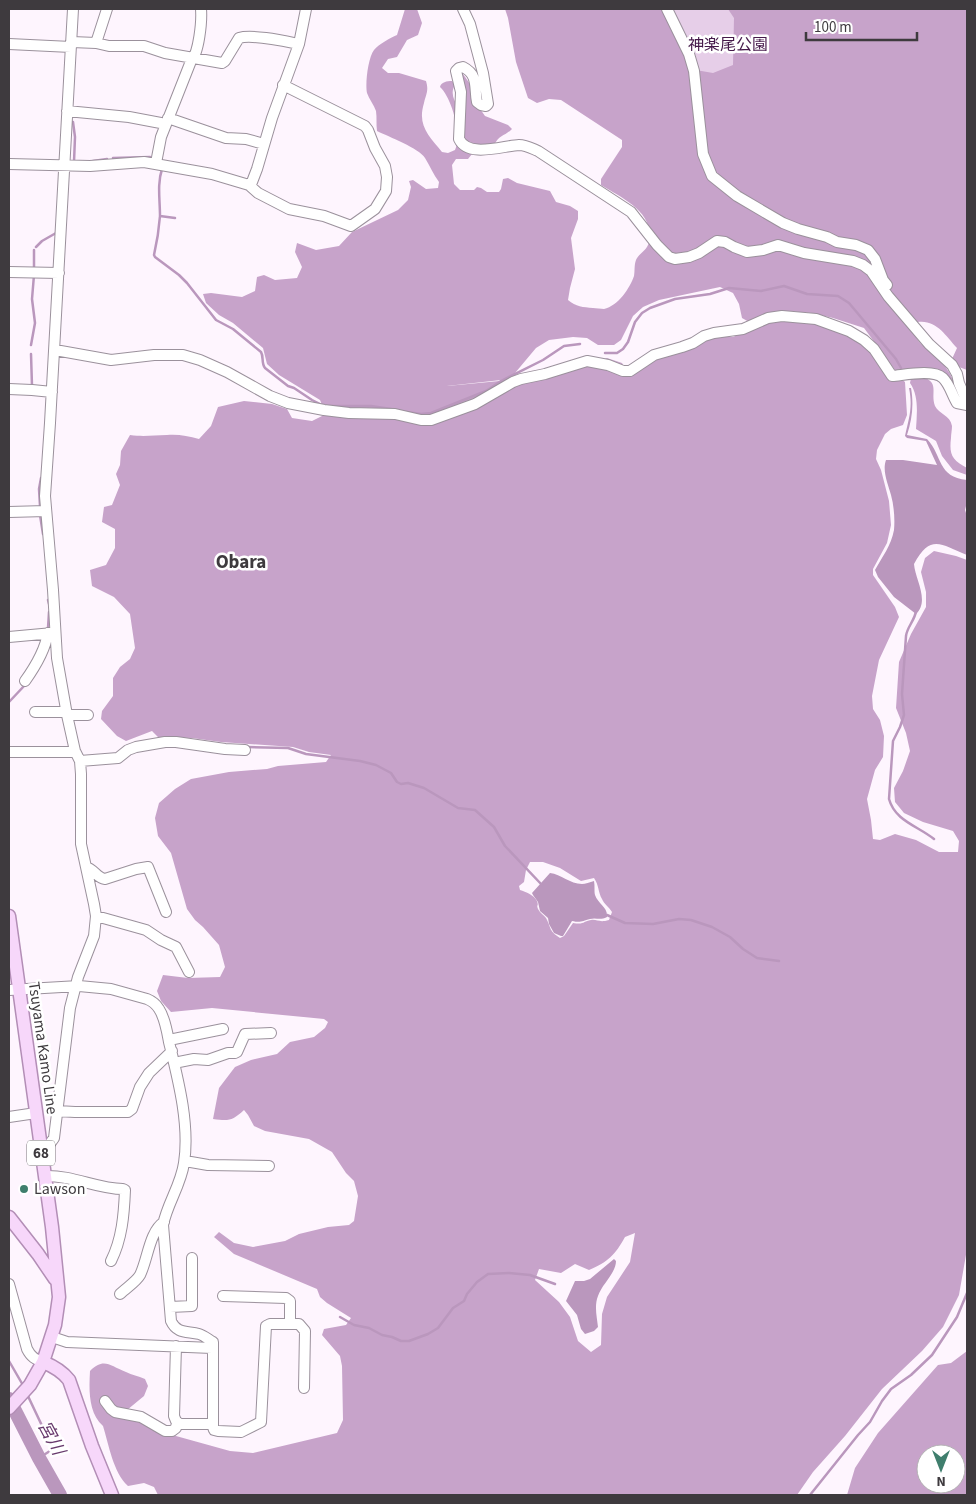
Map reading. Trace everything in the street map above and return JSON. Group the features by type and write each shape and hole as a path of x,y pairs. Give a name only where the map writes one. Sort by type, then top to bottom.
{"main road":[{"name":"Tsuyama Kamo Line","path":"9,916 14,990 36,1113 52,1228 59,1297 58,1314 43,1362 30,1385 9,1408"},
{"path":"9,1217 58,1283"},
{"path":"26,1239 42,1240 50,1233 52,1228"},
{"path":"43,1362 55,1367 69,1380 92,1446 112,1495"}],"street":[{"path":"41,1150 50,1145 54,1138 70,1008 75,987 94,936 96,916 80,836 80,762 75,751 66,714 51,633 53,590 45,484 52,392 73,9"},
{"path":"96,43 107,9"},
{"path":"156,163 161,136 193,59 201,22 201,9"},
{"path":"249,185 257,169 283,85 299,44 306,9"},
{"path":"54,350 111,360 183,355 227,372 270,396 288,403 349,413 395,414 421,420 431,420 475,404 521,379 587,361 608,365 623,371 630,371 654,354 682,347 704,336 743,329 768,318 797,316 816,319 838,326 864,340 874,349 892,376 925,373 934,374 942,378 950,387 957,403 967,404 952,365 917,331 888,296 871,271 864,265 853,261 804,253 778,245 763,250 746,252 734,248 725,242 717,241 699,254 675,259 669,257 657,245 631,212 528,146 520,145 480,150 469,149 462,145 459,138 460,92 456,71 459,68 468,69 474,79 477,102 486,106 488,104 483,73 472,32 463,9"},
{"path":"667,9 689,54 694,71 703,154 712,176 737,196 783,223 828,237 837,242 856,245 868,250 875,259 883,280 918,325 917,331"},
{"path":"9,44 96,43 109,46 144,46 193,59 222,63 241,37 299,44"},
{"path":"9,164 90,166 144,162 156,163 212,174 249,185 258,193 289,209 324,216 351,226 376,209 386,191 387,177 385,166 368,130 365,126 283,85"},
{"path":"67,110 167,121 213,135 246,139 264,144"},
{"path":"9,272 59,273"},
{"path":"9,390 52,392"},
{"path":"9,512 46,511"},
{"path":"9,636 51,633"},
{"path":"25,681 51,633"},
{"path":"35,712 88,715"},
{"path":"80,762 118,758 136,746 166,742 245,750"},
{"path":"9,752 75,751"},
{"path":"86,867 90,868 100,878 105,879 148,867 166,912"},
{"path":"96,916 146,930 176,947 189,972"},
{"path":"14,990 80,986 111,989 153,1002 163,1015 182,1098 185,1146 183,1172 164,1222 171,1321 178,1330 200,1334 213,1342 214,1430 241,1432 261,1422 266,1326 270,1324 299,1324 305,1332 304,1388"},
{"path":"169,1040 223,1029"},
{"path":"174,1062 194,1059 208,1060 228,1053 235,1053 245,1034 271,1033"},
{"path":"58,1111 128,1112 132,1109 140,1087 149,1073 172,1051"},
{"path":"9,1117 36,1113"},
{"path":"185,1161 208,1165 269,1166"},
{"path":"45,1176 65,1177 125,1190 124,1219 118,1248 111,1261"},
{"path":"120,1294 140,1274 157,1228 164,1222"},
{"path":"170,1307 192,1306 192,1258"},
{"path":"9,1284 27,1349 30,1355 43,1362"},
{"path":"223,1296 286,1298 290,1302 290,1324"},
{"path":"52,1337 67,1342 212,1348"},
{"path":"105,1401 115,1412 141,1417 165,1430 172,1431 176,1428 177,1422 174,1416 176,1346"},
{"path":"177,1422 180,1424 213,1424"}],"green space":[{"name":"神楽尾公園","path":"670,9 826,9 704,91"}],"shaded area":[{"path":"405,9 417,9 422,23 418,35 407,40 397,57 388,59 382,68 388,73 399,73 426,81 427,90 422,111 423,124 429,136 442,152 448,153 455,150 457,135 452,108 440,87 443,83 452,81 455,85 453,96 458,107 460,76 463,74 470,84 478,106 485,116 508,125 512,129 498,139 494,145 476,149 468,159 456,159 452,165 454,184 460,190 474,190 477,187 487,192 499,192 503,179 508,178 517,183 550,191 556,202 570,206 578,211 578,219 571,238 575,269 568,300 580,306 604,309 619,300 630,286 634,276 636,260 647,248 649,242 650,231 642,214 627,201 601,185 601,179 622,147 622,140 561,100 549,99 537,103 528,98 516,62 505,9 662,9 690,69 713,73 733,65 734,18 728,9 967,9 967,370 959,367 952,359 957,348 943,332 927,322 913,323 917,339 942,362 953,380 895,370 864,328 833,318 812,313 786,311 763,316 749,322 742,318 739,304 733,293 720,287 659,300 643,307 633,316 621,340 614,345 598,345 587,338 573,337 549,340 536,348 510,379 447,386 510,380 515,384 550,378 607,358 622,363 628,373 704,340 716,337 733,337 772,320 794,319 818,324 845,333 870,347 905,382 907,415 903,425 891,429 885,434 877,450 876,459 881,470 889,501 891,525 887,543 873,569 873,575 895,607 899,617 879,660 872,696 873,709 880,720 884,736 883,757 875,770 867,799 873,839 880,840 895,834 916,840 939,852 958,852 959,841 953,831 923,822 904,813 895,802 894,788 903,771 910,751 906,733 896,708 899,662 911,634 926,607 926,592 921,572 925,558 934,551 967,560 967,1249 959,1295 943,1327 922,1351 882,1389 845,1436 813,1472 797,1495 158,1495 154,1487 144,1483 128,1486 123,1480 112,1458 103,1426 98,1421 92,1408 90,1400 90,1371 99,1364 107,1364 145,1379 148,1386 144,1396 127,1410 138,1421 164,1434 230,1451 253,1453 337,1433 343,1420 342,1366 340,1356 322,1335 324,1329 346,1325 351,1318 327,1303 320,1297 317,1289 234,1254 214,1237 219,1232 234,1243 253,1247 285,1241 299,1234 328,1227 349,1225 354,1221 358,1196 354,1181 346,1173 332,1152 309,1139 265,1131 254,1126 244,1110 230,1119 213,1119 219,1088 235,1067 251,1060 277,1054 290,1042 314,1037 325,1028 328,1022 324,1019 212,1008 171,1012 161,1001 157,991 163,975 188,978 220,977 225,967 219,945 187,909 171,853 158,836 155,818 159,803 175,789 191,779 229,772 326,762 331,755 309,752 293,747 192,738 158,737 152,731 126,741 117,736 101,719 102,711 113,696 113,678 120,667 130,659 135,648 130,614 114,597 92,586 90,570 106,565 115,548 115,529 102,522 104,507 112,505 120,485 116,474 120,465 121,451 130,435 175,435 199,439 211,426 218,407 244,401 272,404 287,409 292,418 312,421 326,414 320,400 279,375 267,364 263,348 233,323 219,315 206,303 203,294 211,293 242,297 255,291 257,277 264,275 275,280 297,278 302,267 295,252 297,243 316,250 339,246 352,232 398,210 408,200 411,187 409,181 413,180 426,189 438,188 439,182 422,154 377,131 376,111 366,89 369,65 374,50 385,41 397,35","holes":["530,862 543,862 560,868 581,881 594,878 603,901 612,912 609,920 588,920 582,923 573,923 564,936 560,938 552,931 546,918 538,909 536,899 520,890 519,886 524,882 526,870","635,1233 630,1262 607,1297 602,1314 601,1345 591,1352 578,1341 570,1317 559,1302 535,1280 539,1269 561,1273 575,1264 589,1270 606,1261 618,1249 625,1237"]},
{"path":"923,377 928,379 933,385 935,406 951,422 951,453 958,462 967,468 967,475 953,470 942,456 936,441 916,429 916,399 910,383 911,378"},
{"path":"909,388 911,388 912,394 912,406 907,435 927,439 945,470 950,475 967,480 965,510 967,516 967,555 937,544 931,545 920,554 914,564 922,596 920,609 916,614 894,597 878,577 875,570 889,546 894,530 893,504 885,473 886,460 903,460 937,465 926,441 905,436 911,407"},
{"path":"550,873 578,884 594,881 595,895 606,911 607,917 580,922 572,921 563,936 554,933 548,918 540,911 538,902 532,893"},
{"path":"614,1259 616,1261 614,1270 600,1292 596,1304 598,1327 594,1331 585,1334 581,1329 577,1315 566,1301 575,1281 590,1279"},
{"path":"967,1351 967,1495 847,1495 855,1468 878,1433 938,1365 951,1363"}],"waterway":[{"path":"73,122 75,137 74,162"},
{"path":"113,158 150,157"},
{"path":"93,161 107,159"},
{"path":"162,169 159,186 160,216 155,257 187,283 216,320 233,329 261,352 265,368 288,386 322,405"},
{"path":"160,216 175,218"},
{"path":"36,247 56,233"},
{"path":"34,250 34,269"},
{"path":"31,345 35,323 32,299 34,275"},
{"path":"605,353 617,353 623,349 628,342 635,322 642,313 650,308 675,299 710,294 729,288 761,291 784,286 807,294 838,296 849,303 896,359 901,368"},
{"path":"407,412 431,413 486,391 501,381 543,360 564,346 580,344"},
{"path":"31,354 32,386"},
{"path":"330,406 371,406 391,409"},
{"path":"40,506 39,489 41,478"},
{"path":"40,515 43,534"},
{"path":"48,600 49,604"},
{"path":"916,611 906,636 902,694 904,715 893,741 889,799 896,813 934,839"},
{"path":"48,628 49,612"},
{"path":"9,702 25,685"},
{"path":"248,747 288,748 306,754 376,765 391,773 397,782 401,784 408,783 424,788 458,808 475,810 494,827 505,846 542,885"},
{"path":"607,915 625,923 653,924 679,919 691,920 712,927 730,937 757,958 779,961"},
{"path":"340,1317 354,1325 369,1328 382,1335 401,1341 409,1341 438,1328 453,1308 464,1301 477,1282 488,1274 530,1275 555,1284"},
{"path":"810,1495 870,1422 891,1389 911,1375 932,1355 957,1317 967,1293"},
{"path":"9,1361 24,1387"},
{"path":"27,1394 53,1449 39,1458"},
{"name":"宮川","path":"9,1399 60,1495"}],"place":[{"name":"Lawson","path":"24,1189"}],"district":[{"name":"Obara","path":"241,562"}]}
